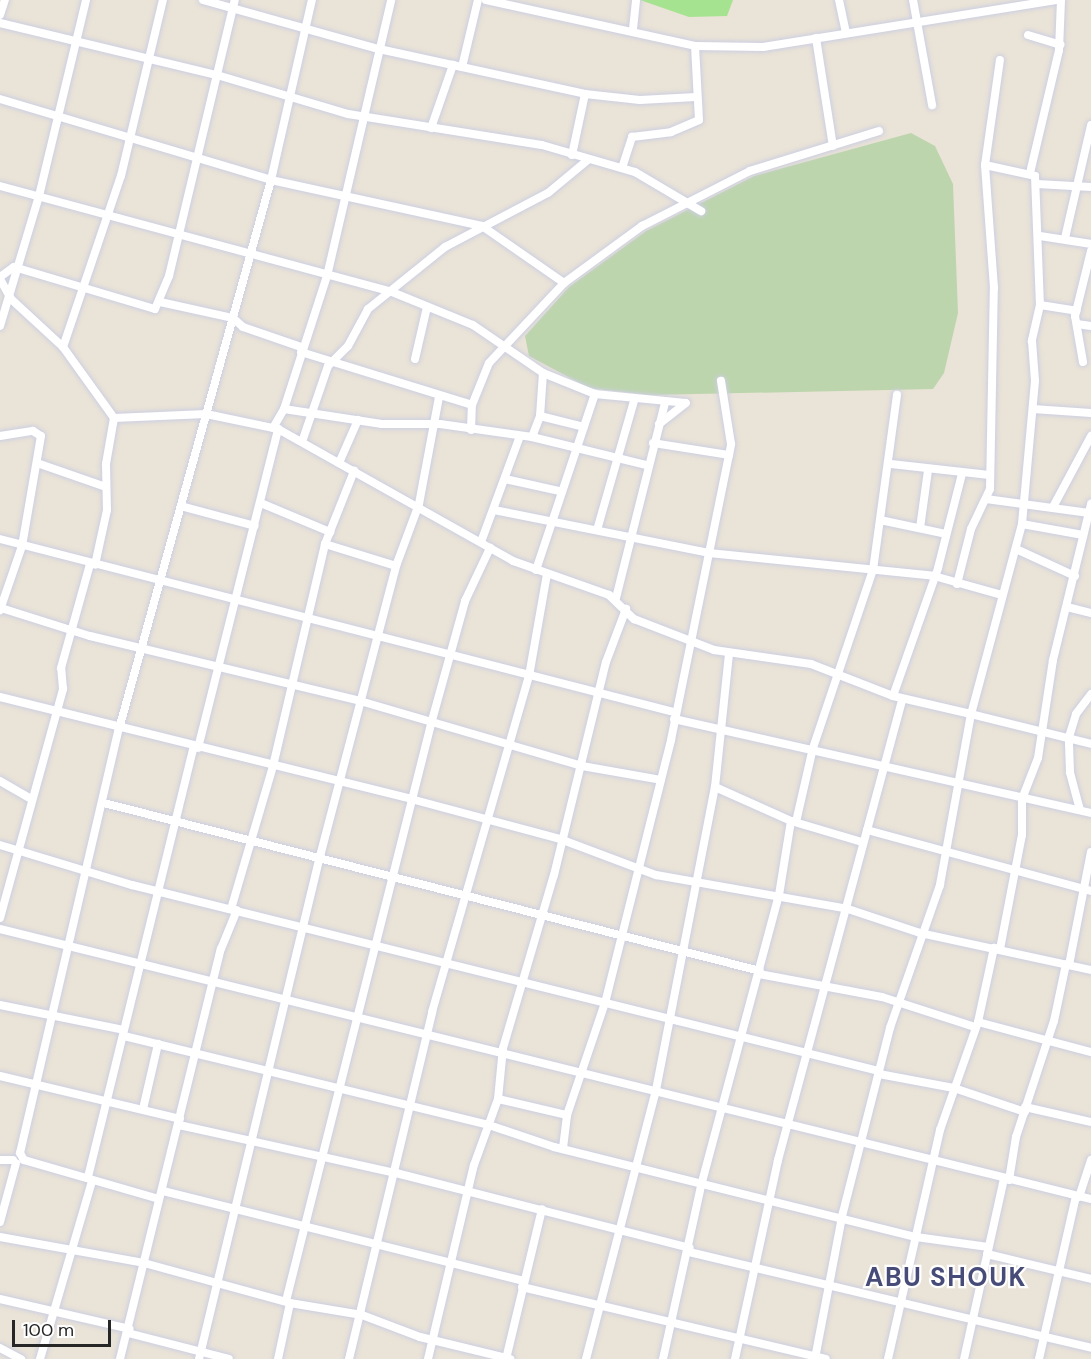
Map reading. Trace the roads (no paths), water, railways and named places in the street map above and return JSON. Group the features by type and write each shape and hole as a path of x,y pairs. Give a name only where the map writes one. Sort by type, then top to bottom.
{"street":[{"path":"0,15 5,0"},
{"path":"0,326 12,299 14,267 39,196 86,0"},
{"path":"63,347 87,288 109,216 130,138 146,60 163,0"},
{"path":"203,0 234,4 379,49 585,94 640,100 696,97"},
{"path":"0,1222 14,1162 22,1156 33,1085 72,945 119,729 184,507 206,414 271,180 287,94 312,0"},
{"path":"40,1359 55,1314 90,1179 139,960 161,891 179,822 231,598 263,504 275,429 285,410 301,350 327,276 392,0"},
{"path":"462,67 478,0"},
{"path":"486,0 633,29 695,46 767,47 1012,9 1056,0"},
{"path":"633,29 636,0"},
{"path":"839,0 846,33"},
{"path":"914,0 932,105"},
{"path":"1011,0 1012,9"},
{"path":"815,1357 831,1285 842,1217 898,1003 920,933 938,893 943,848 971,714 1022,524 1033,409 1032,351 1040,305 1037,184 1030,173 1060,45 1061,0"},
{"path":"14,267 155,309 160,302 234,4"},
{"path":"0,23 146,60 217,75 363,117 505,137 572,154 622,168 701,211"},
{"path":"1028,35 1060,45"},
{"path":"816,38 833,146"},
{"path":"622,168 632,136 698,122 695,46"},
{"path":"957,584 971,529 987,499 989,475 995,391 985,165 1000,60"},
{"path":"431,128 453,65"},
{"path":"572,154 585,94"},
{"path":"0,99 59,114 130,138 271,180 344,198 483,226 564,283"},
{"path":"1065,238 1075,182 1091,125"},
{"path":"471,430 472,405 487,367 564,283 642,226 750,171 879,131"},
{"path":"303,439 332,361 348,346 368,309 392,292 424,261 483,226 548,193 589,159"},
{"path":"985,165 1030,173"},
{"path":"1037,184 1075,182 1091,187"},
{"path":"0,186 109,216 178,231 327,276 392,292 473,325 543,373 595,394 634,401 686,403 658,425"},
{"path":"1040,236 1065,238 1091,244"},
{"path":"1083,362 1077,311 1091,251"},
{"path":"0,918 16,849 56,712 70,630 92,565 107,510 106,487 114,418 63,347 12,299 0,278 14,267"},
{"path":"160,302 233,318 243,327 301,350 439,397 472,405"},
{"path":"1040,305 1077,311"},
{"path":"415,359 427,307"},
{"path":"1077,324 1091,326"},
{"path":"532,437 540,416 543,373"},
{"path":"563,1148 567,1115 605,1003 661,780 692,638 729,455 730,410 722,381"},
{"path":"536,570 559,491 595,394"},
{"path":"663,1359 689,1250 702,1182 743,1041 813,748 873,570 891,464 897,395"},
{"path":"200,1355 234,1208 254,1139 319,860 376,635 396,566 419,504 439,397"},
{"path":"597,530 634,401"},
{"path":"616,598 646,465 665,403"},
{"path":"1033,409 1091,413"},
{"path":"285,410 358,420 532,437 646,465"},
{"path":"114,418 206,414 275,429 303,439 339,463 419,504 490,548 536,570 616,598 634,619 729,653 840,673 902,699 1091,744"},
{"path":"540,416 584,427"},
{"path":"339,463 358,420"},
{"path":"0,436 40,433 22,546 1,609 70,630 143,645 216,668 360,701 430,724 510,743 582,766 661,780"},
{"path":"481,542 520,436"},
{"path":"1053,507 1089,447 1091,436"},
{"path":"653,443 729,455"},
{"path":"37,463 106,487"},
{"path":"891,464 962,474 989,475"},
{"path":"920,528 928,470"},
{"path":"120,1359 129,1331 214,982 293,687 305,617 325,544 354,471"},
{"path":"893,696 934,576 962,474"},
{"path":"506,479 559,491"},
{"path":"987,499 1089,513"},
{"path":"263,504 330,532"},
{"path":"888,1359 933,1161 954,1088 976,1025 997,949 1015,871 1022,799 1043,731 1067,607 1091,504"},
{"path":"184,507 255,526"},
{"path":"494,510 549,525 597,530 709,553 934,576 1002,595"},
{"path":"880,520 946,534"},
{"path":"1022,524 1083,536"},
{"path":"0,539 92,565 162,580 376,635 674,716 1022,799 1091,813"},
{"path":"325,544 396,566"},
{"path":"278,1359 305,1228 324,1159 430,724 465,600 490,548"},
{"path":"1016,549 1075,576"},
{"path":"350,1359 445,963 469,897 529,676 547,574"},
{"path":"1067,607 1091,613"},
{"path":"428,1359 436,1337 467,1193 486,1124 498,1099 504,1056 522,981 543,913 560,839 582,766 598,694 626,609"},
{"path":"586,1359 656,1090 668,1018 684,952 716,787 724,728 729,653"},
{"path":"0,697 119,729 411,799 489,822 560,839 638,867 697,881 848,909 920,933 1091,970"},
{"path":"1080,810 1070,772 1069,737 1090,697"},
{"path":"735,1359 787,1125 828,987 862,842 888,767 902,699"},
{"path":"0,781 30,798"},
{"path":"716,787 794,821 862,842"},
{"path":"104,803 250,843 543,913 621,938 898,1003 976,1025 1091,1052"},
{"path":"867,831 943,848 1088,891"},
{"path":"0,845 161,891 668,1018 743,1041 809,1052 879,1072 954,1088 1025,1109 1091,1122"},
{"path":"964,1359 975,1322 987,1250 1088,891 1091,852"},
{"path":"0,929 139,960 214,982 504,1056 656,1090 862,1144 1091,1199"},
{"path":"0,1005 53,1019 124,1033 196,1056 486,1124 563,1148 771,1197 916,1237 987,1250 1062,1269 1091,1279"},
{"path":"143,1109 158,1044"},
{"path":"0,1076 143,1109 179,1122 254,1139 324,1159 396,1173 467,1193 542,1209 689,1250 902,1300 975,1322 1091,1348"},
{"path":"498,1099 567,1115"},
{"path":"22,1156 90,1179 234,1208 378,1249 826,1359"},
{"path":"0,1160 14,1162"},
{"path":"1040,1359 1078,1197 1091,1160"},
{"path":"0,1237 144,1263 288,1302 362,1315 420,1337 436,1337 507,1359 542,1209"},
{"path":"0,1299 129,1331 200,1355 229,1359"},
{"path":"0,1348 21,1359"}],"district":[{"name":"ABU SHOUK","path":"946,1278"}]}
